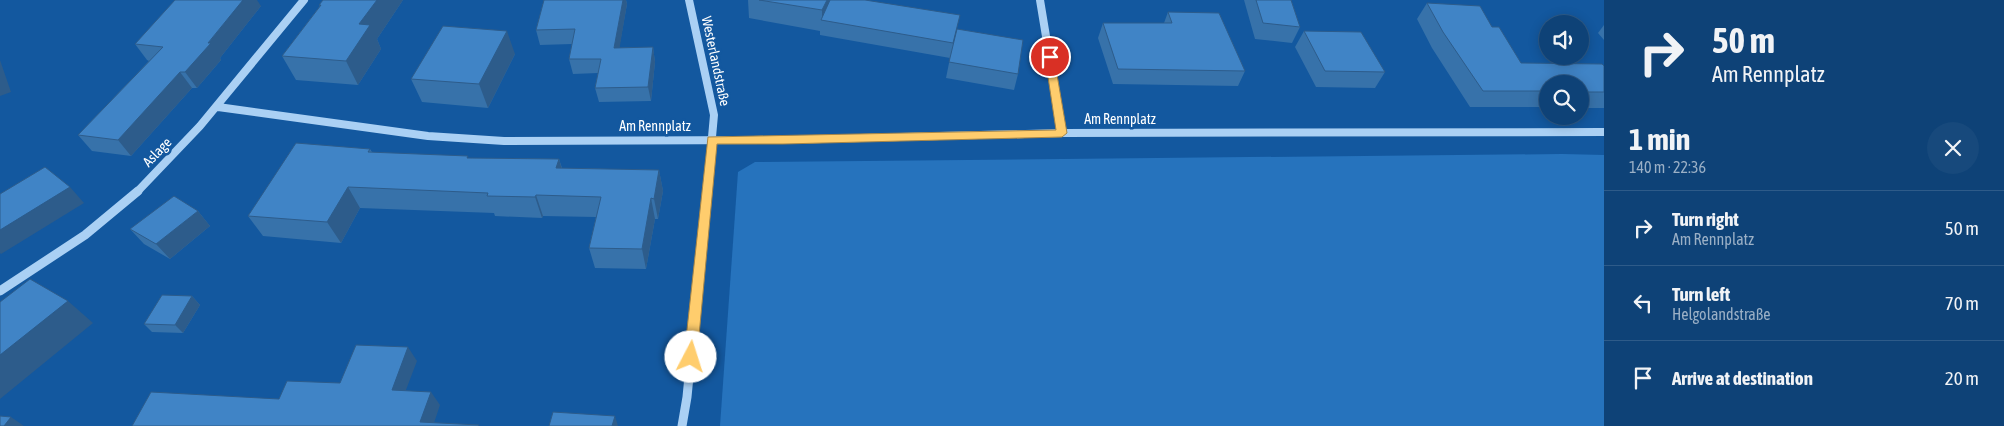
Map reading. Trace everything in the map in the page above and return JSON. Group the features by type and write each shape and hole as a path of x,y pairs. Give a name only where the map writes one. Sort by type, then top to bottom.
{"street":[{"name":"Aslage","path":"0,291 71,245 131,198 218,107 304,0"},
{"name":"Westerlandstraße","path":"682,426 687,397 714,115 689,0"},
{"path":"1040,0 1062,133"},
{"name":"Am Rennplatz","path":"218,107 428,136 504,141 783,140 1062,133 1604,132"}],"shaded area":[{"path":"1604,155 1604,426 720,426 738,172 755,162"}],"building":[{"path":"175,0 243,0 208,43 211,43 185,72 180,72 118,140 78,135 163,47 135,44"},
{"path":"323,0 377,0 359,24 370,25 346,61 282,56 321,5 319,5"},
{"path":"544,0 623,0 614,48 653,47 648,87 595,88 601,59 569,59 575,29 536,30"},
{"path":"759,0 827,0 822,10"},
{"path":"830,0 865,0 960,15 953,43 821,20"},
{"path":"1256,0 1291,0 1300,27 1263,23"},
{"path":"1427,3 1480,6 1492,27 1499,27 1521,63 1539,63 1539,65 1602,64 1604,66 1604,92 1589,92 1589,75 1539,75 1539,91 1483,91 1443,32"},
{"path":"1168,12 1219,13 1245,71 1118,69 1103,23 1172,23"},
{"path":"443,26 507,31 479,84 411,79"},
{"path":"957,29 1023,40 1018,74 949,62"},
{"path":"1304,31 1361,32 1385,72 1325,71"},
{"path":"296,143 370,149 368,152 468,156 467,158 559,159 556,168 659,170 654,199 651,198 642,249 589,248 601,197 487,196 488,193 348,187 327,222 248,216"},
{"path":"45,167 70,187 0,230 0,194"},
{"path":"174,196 198,211 156,244 130,229"},
{"path":"30,279 68,301 0,355 0,302"},
{"path":"162,295 192,296 175,325 144,324"},
{"path":"356,345 408,347 392,390 431,392 420,422 479,425 132,426 151,392 279,399 287,381 340,383"},
{"path":"553,412 615,416 612,426 549,426"},
{"path":"0,416 11,417 4,426 0,426"}],"route":[{"path":"691,357 712,140 1062,133 1050,57"}]}
